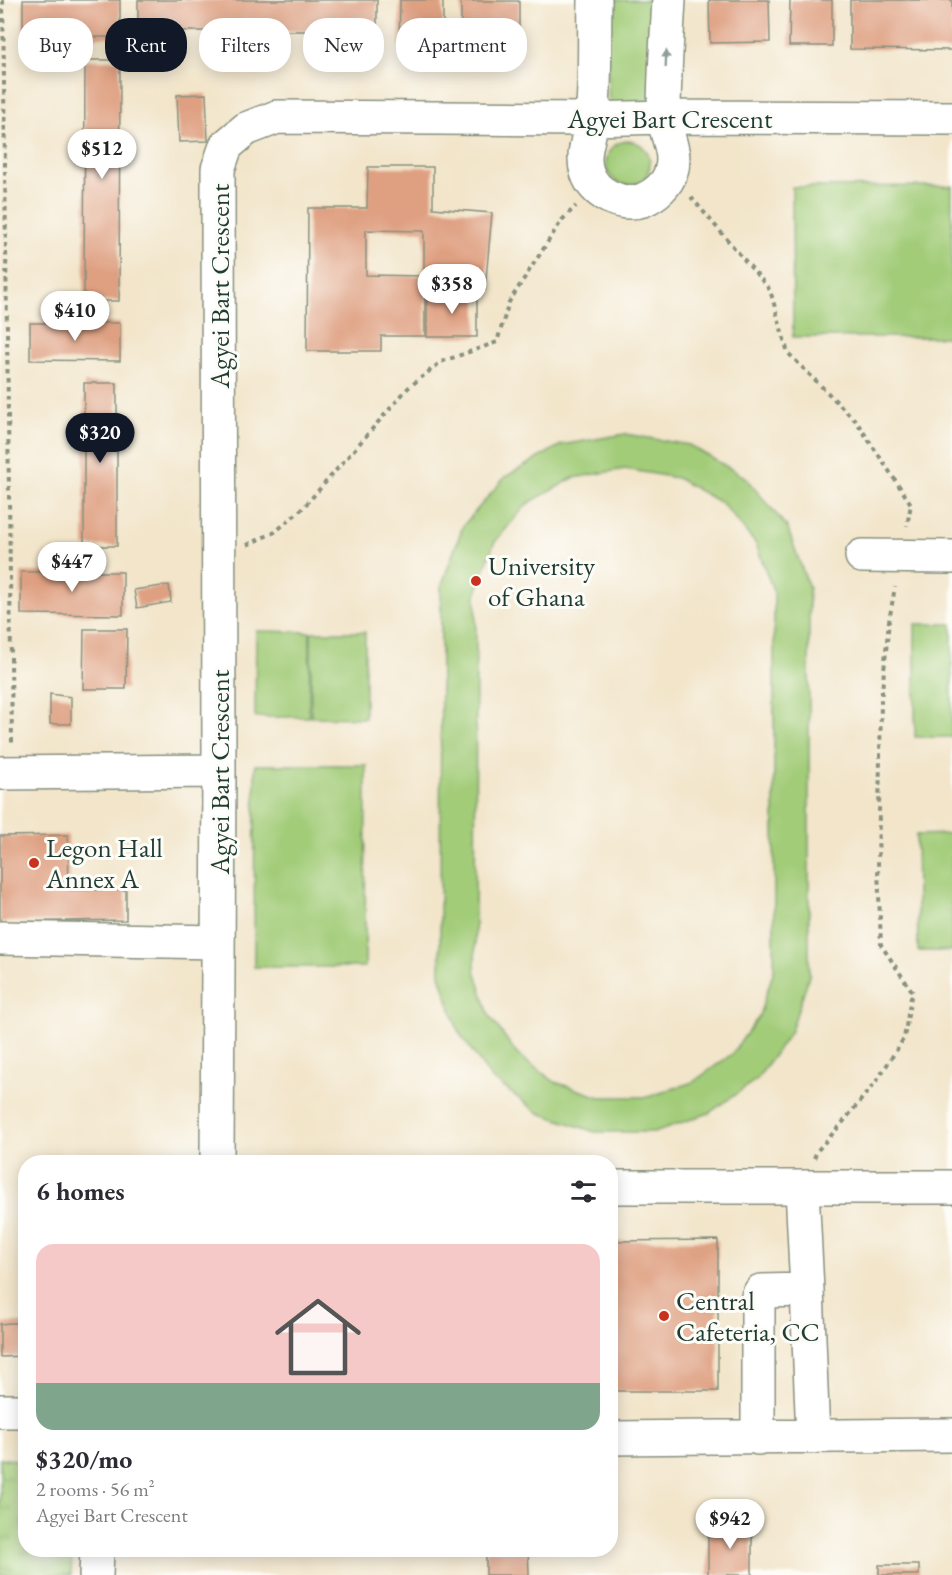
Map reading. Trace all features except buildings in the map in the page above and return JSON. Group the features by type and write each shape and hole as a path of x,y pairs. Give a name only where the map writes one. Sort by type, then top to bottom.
{"street":[{"path":"595,0 592,119 585,158 587,174 596,187 607,196 622,202 637,202 651,196 663,186 671,173 673,158 664,117 669,0"},
{"name":"Agyei Bart Crescent","path":"217,1155 218,169 226,146 246,129 277,117 592,119 952,117"},
{"path":"862,556 952,557"},
{"path":"6,773 219,771"},
{"path":"0,938 218,942"},
{"path":"618,1187 952,1187"},
{"path":"802,1188 813,1437"},
{"path":"758,1438 758,1296 761,1291 807,1290"},
{"path":"759,1368 810,1368"},
{"path":"0,1411 18,1411"},
{"path":"618,1438 952,1435"},
{"path":"96,1575 97,1557"}],"path":[{"path":"3,0 6,773"},
{"path":"671,173 770,290 788,353 856,421 911,504 889,621 881,701 878,869 881,945 912,991 904,1038 878,1079 817,1151 802,1188"},
{"path":"219,559 275,532 303,508 408,388 441,362 497,342 509,302 562,220 596,187"}],"green space":[{"path":"605,0 653,0 652,103 609,109"},
{"path":"628,141 637,142 644,147 649,154 649,172 644,179 637,184 628,185 619,184 612,179 607,172 606,163 607,154 612,147 619,142"},
{"path":"952,186 952,337 793,337 792,187"},
{"path":"625,434 689,445 745,477 787,527 809,588 809,976 791,1031 757,1079 709,1113 654,1132 595,1132 539,1113 491,1078 458,1031 440,975 441,587 463,526 505,477 561,445","holes":["625,469 677,478 723,504 756,544 774,593 774,970 759,1016 732,1054 693,1082 648,1097 600,1097 555,1082 517,1054 489,1015 475,970 476,593 494,543 527,504 573,478"]},
{"path":"915,624 952,624 952,737 915,737"},
{"path":"256,631 310,632 309,717 255,717"},
{"path":"311,632 365,632 365,718 311,717"},
{"path":"255,765 366,765 365,967 254,967"},
{"path":"952,834 952,951 918,951 916,835"},
{"path":"0,1459 18,1460 18,1557 72,1557 71,1575 0,1575"}],"place":[{"name":"University of Ghana","path":"476,581"},
{"name":"Legon Hall Annex A","path":"34,863"},
{"name":"Central Cafeteria, CC","path":"664,1316"}]}
